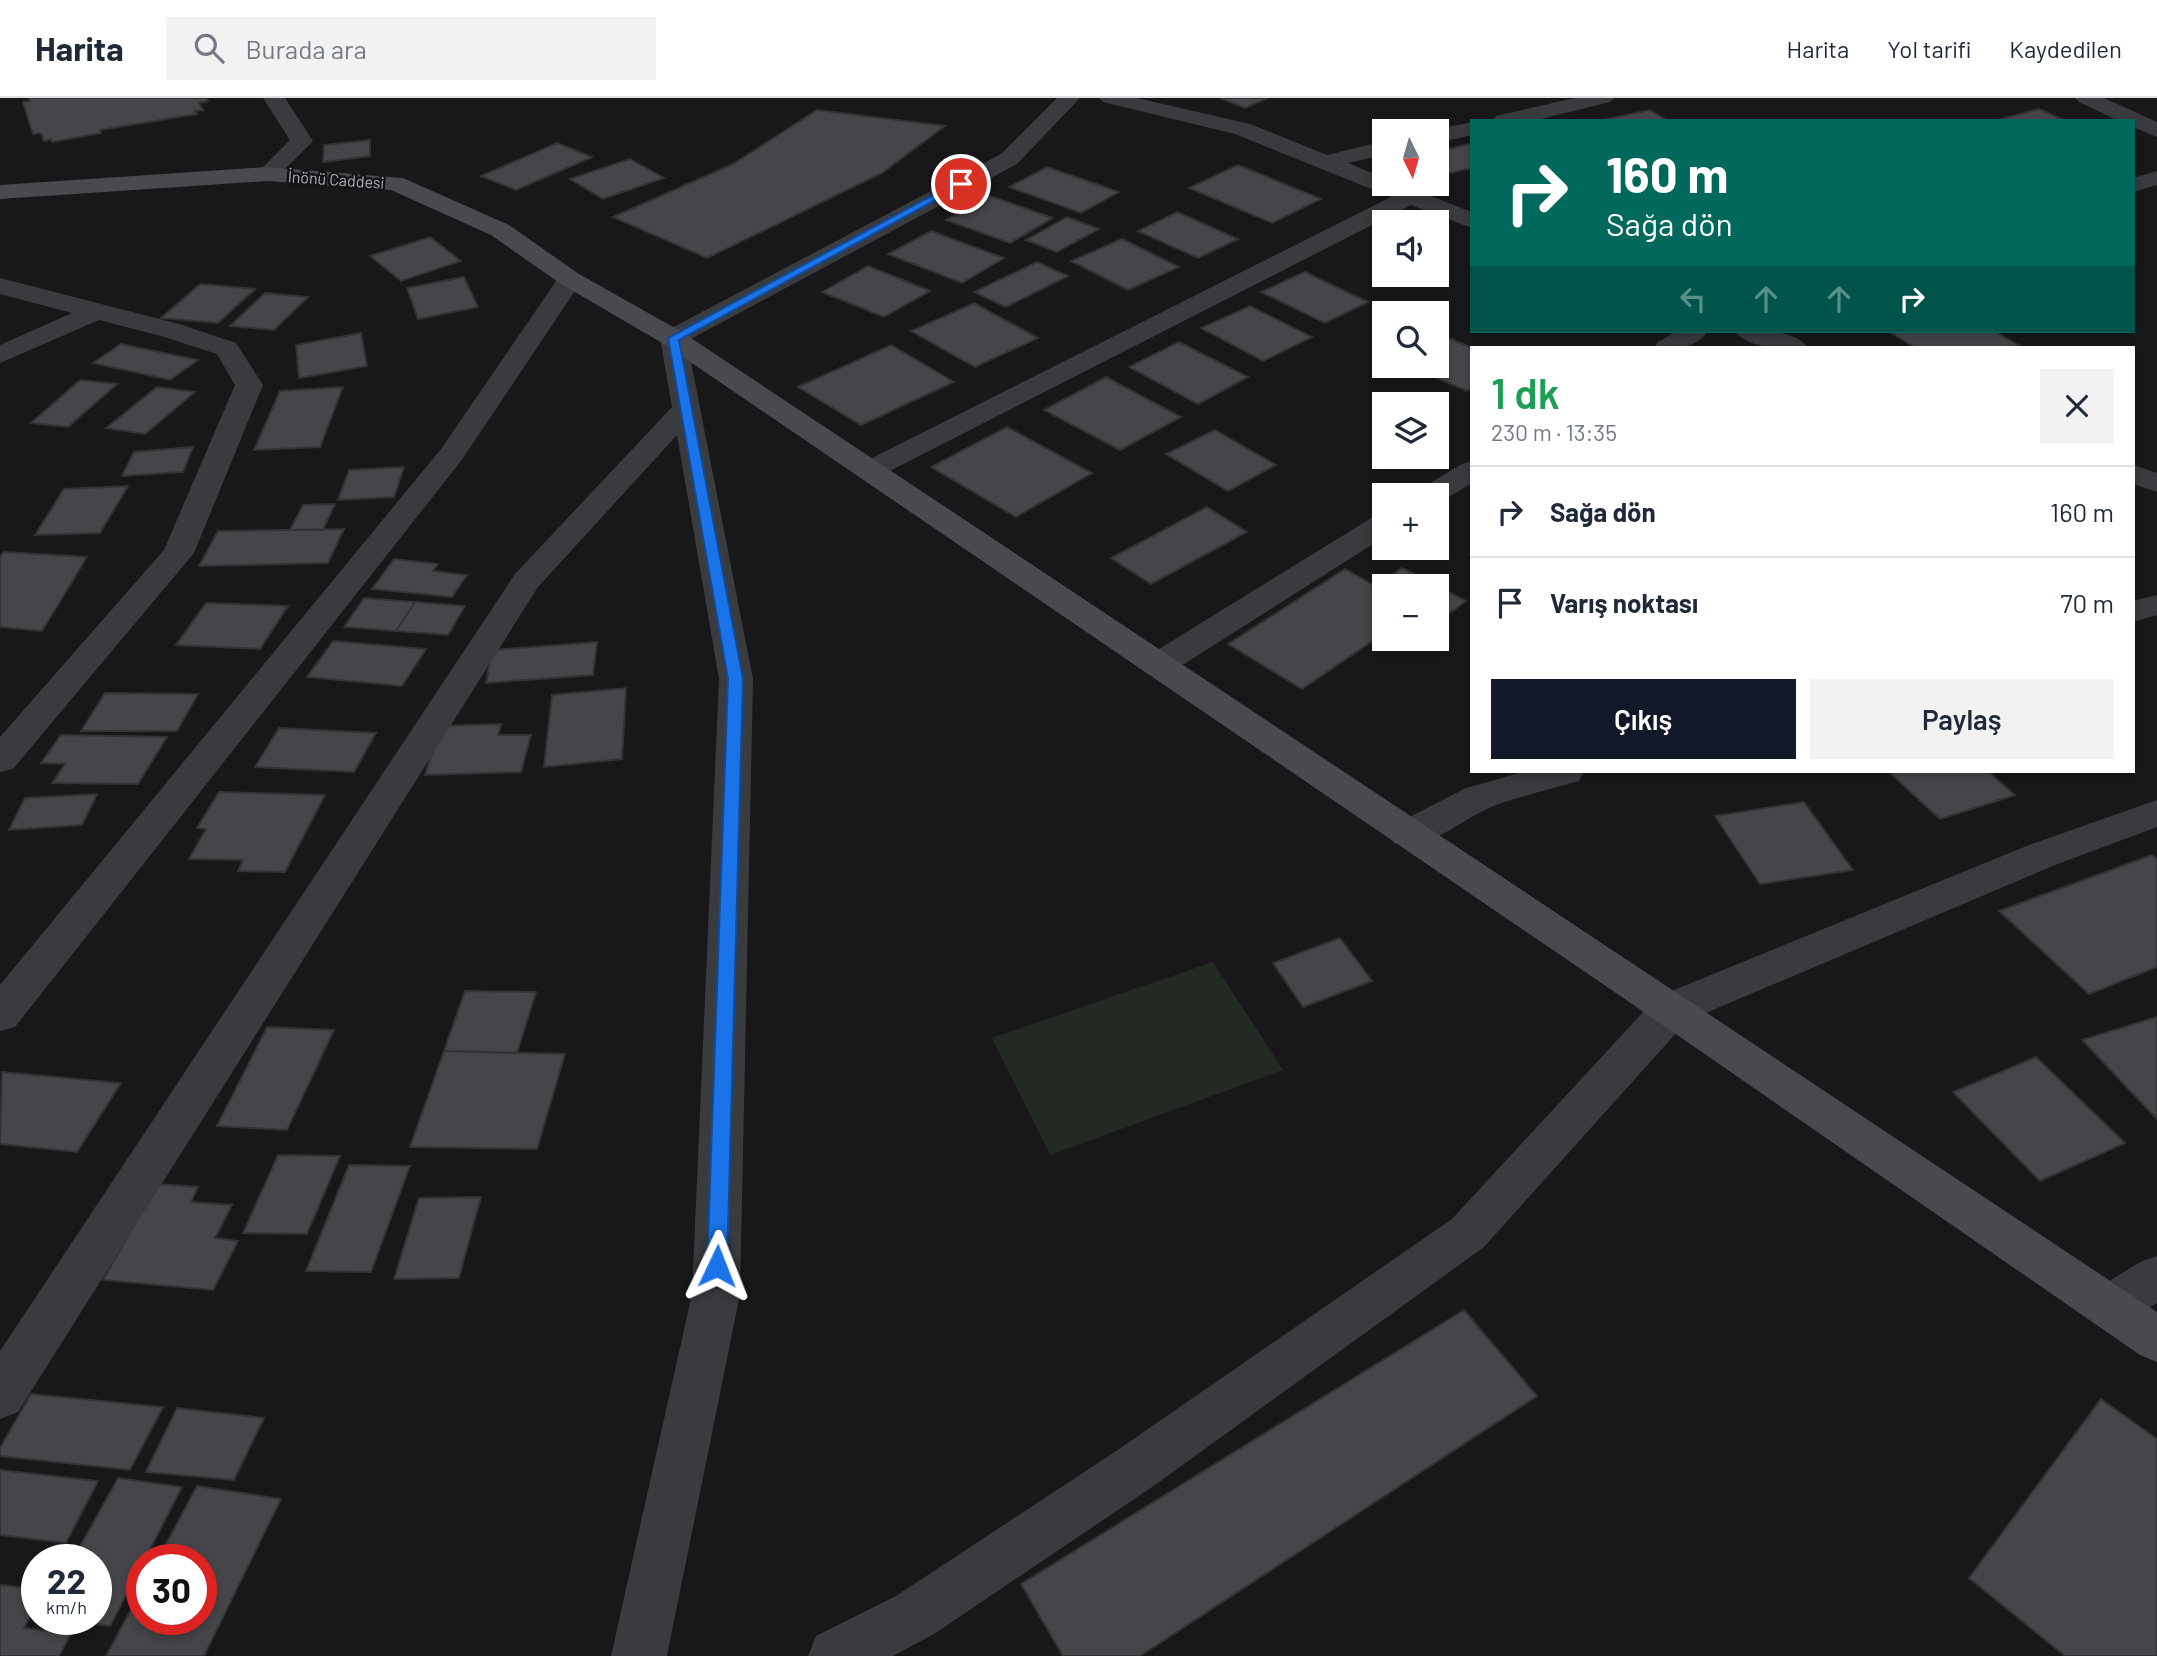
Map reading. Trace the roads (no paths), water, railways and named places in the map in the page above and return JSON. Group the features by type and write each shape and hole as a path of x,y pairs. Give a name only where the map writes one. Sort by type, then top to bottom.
{"main road":[{"name":"İnönü Caddesi","path":"0,192 267,174 395,183 500,230 570,279 673,338 1407,834 1672,1009 2157,1339"}],"street":[{"path":"267,174 302,141 274,98"},
{"path":"639,1656 716,1294 736,679 673,338 1009,159 1069,98"},
{"path":"1110,98 1242,129 1372,181"},
{"path":"1499,98 1527,116"},
{"path":"1513,119 1603,98"},
{"path":"2086,98 2133,119"},
{"path":"2135,120 2157,130"},
{"path":"1449,133 1470,128"},
{"path":"1325,162 1372,151"},
{"path":"2135,184 2157,178"},
{"path":"870,470 1411,196 1470,220"},
{"path":"0,1014 451,455 570,279"},
{"path":"0,286 170,330 228,349 249,385 177,553 0,760"},
{"path":"0,355 95,312"},
{"path":"1670,346 1692,333"},
{"path":"1754,333 1789,346"},
{"path":"0,1395 526,581 686,408"},
{"path":"1449,484 1470,471"},
{"path":"2135,475 2157,483"},
{"path":"1158,665 1372,531"},
{"path":"2135,611 2157,605"},
{"path":"1407,834 1479,797 1563,773"},
{"path":"836,1656 915,1615 1104,1490 1468,1233 1672,1009 2042,855 2157,813"},
{"path":"2110,1307 2157,1277"}]}
